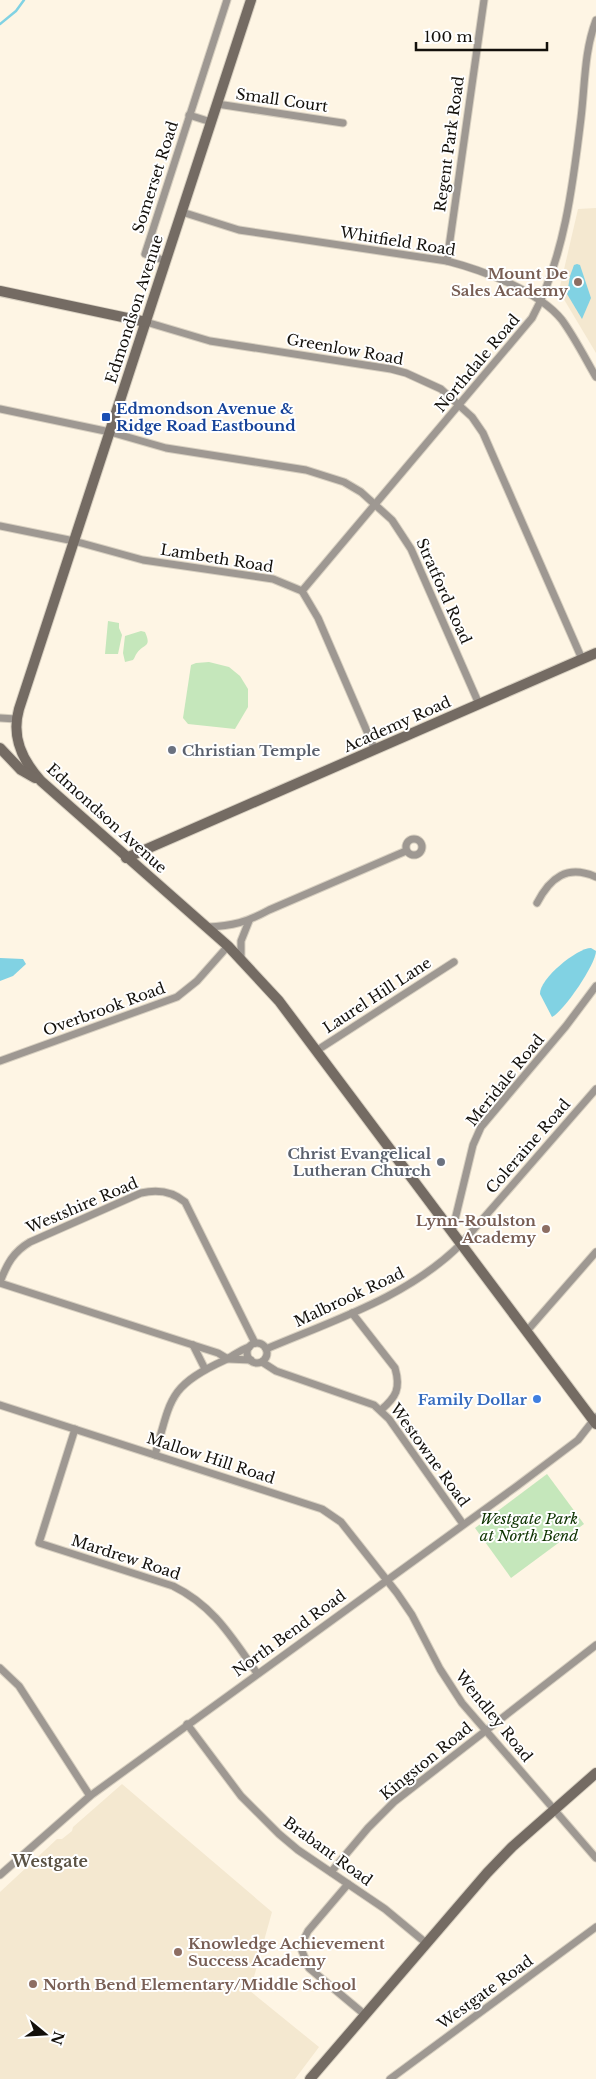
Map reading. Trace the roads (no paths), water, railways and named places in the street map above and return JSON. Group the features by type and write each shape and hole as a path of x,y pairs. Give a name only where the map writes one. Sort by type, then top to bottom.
{"main road":[{"name":"Edmondson Avenue","path":"251,0 16,719 15,730 20,749 31,770 40,781 228,946 279,1001 526,1332 595,1420"},
{"path":"0,291 146,322"},
{"name":"Academy Road","path":"126,858 596,653"},
{"path":"0,748 21,770 40,781"},
{"path":"310,2079 364,2014 499,1860 596,1773"}],"street":[{"name":"Somerset Road","path":"166,261 145,254 227,0"},
{"name":"Regent Park Road","path":"447,261 484,0"},
{"name":"Northdale Road","path":"302,591 532,318 541,302 551,275 564,224 581,117 586,62 596,20"},
{"name":"Small Court","path":"217,104 343,123"},
{"name":"Somerset Road","path":"189,115 211,122"},
{"name":"Whitfield Road","path":"182,212 239,230 447,261 466,266 541,302 561,319 596,376"},
{"name":"Greenlow Road","path":"146,322 210,341 391,369 429,383 441,390 460,405 478,425 494,455 582,659"},
{"name":"Stratford Road","path":"0,409 110,432 166,448 306,470 344,482 361,492 392,520 411,549 479,704"},
{"name":"Lambeth Road","path":"0,526 74,541 143,560 272,579 302,591"},
{"path":"302,591 318,618 375,750"},
{"path":"0,718 16,719"},
{"path":"207,927 235,925 249,921 269,910 406,851"},
{"path":"536,903 545,888 562,874 582,872 596,877"},
{"path":"241,958 241,941 249,921"},
{"name":"Overbrook Road","path":"0,1061 177,997 197,981 228,946"},
{"name":"Laurel Hill Lane","path":"316,1051 454,962"},
{"name":"Meridale Road","path":"452,1232 473,1145 481,1128 566,1026 596,986"},
{"name":"Coleraine Road","path":"462,1244 596,1089"},
{"name":"Westshire Road","path":"0,1283 6,1266 20,1248 142,1193 159,1190 177,1195 185,1202 252,1345"},
{"name":"Malbrook Road","path":"266,1349 392,1295 445,1261 462,1244"},
{"path":"526,1332 596,1252"},
{"path":"0,1283 218,1353 228,1359 262,1362 267,1355 263,1344 252,1345 228,1359 205,1369 182,1386 174,1395 156,1455"},
{"path":"352,1312 395,1368 398,1384 393,1399 381,1410"},
{"path":"193,1345 205,1369"},
{"path":"251,1360 248,1354 252,1345"},
{"name":"Westowne Road","path":"262,1362 276,1371 364,1401 381,1410 463,1524"},
{"name":"Mallow Hill Road","path":"0,1404 322,1509 332,1514 352,1534 386,1579"},
{"name":"North Bend Road","path":"0,1875 90,1796 578,1440 595,1420"},
{"name":"Mardrew Road","path":"75,1429 39,1543 173,1586 188,1593 212,1613 257,1673"},
{"name":"Wendley Road","path":"386,1579 412,1615 452,1688 485,1730 596,1858"},
{"name":"Kingston Road","path":"331,1872 368,1828 394,1802 596,1645"},
{"path":"0,1668 14,1679 19,1686 90,1796"},
{"name":"Brabant Road","path":"187,1724 241,1796 259,1815 298,1850 385,1909 426,1943"},
{"path":"348,1884 308,1931 302,1943 302,1951 310,1968 364,2014"},
{"name":"Westgate Road","path":"390,2079 596,1927"}],"water":[{"path":"574,265 580,265 591,298 582,319 567,294 570,276"},
{"path":"591,948 596,951 591,966 571,997 552,1017 540,994 541,988 560,965 577,953"},
{"path":"0,958 23,959 26,964 13,976 0,981"}],"waterway":[{"path":"0,24 16,11 24,0"}],"place":[{"name":"Mount De Sales Academy","path":"578,282"},
{"name":"Edmondson Avenue & Ridge Road Eastbound","path":"106,417"},
{"name":"Christian Temple","path":"172,750"},
{"name":"Christ Evangelical Lutheran Church","path":"441,1162"},
{"name":"Lynn-Roulston Academy","path":"546,1229"},
{"name":"Family Dollar","path":"537,1399"},
{"name":"Knowledge Achievement Success Academy","path":"178,1952"},
{"name":"North Bend Elementary/Middle School","path":"33,1984"}],"district":[{"name":"Westgate","path":"50,1861"}],"park label":[{"name":"Westgate Park at North Bend","path":"529,1526"}]}
